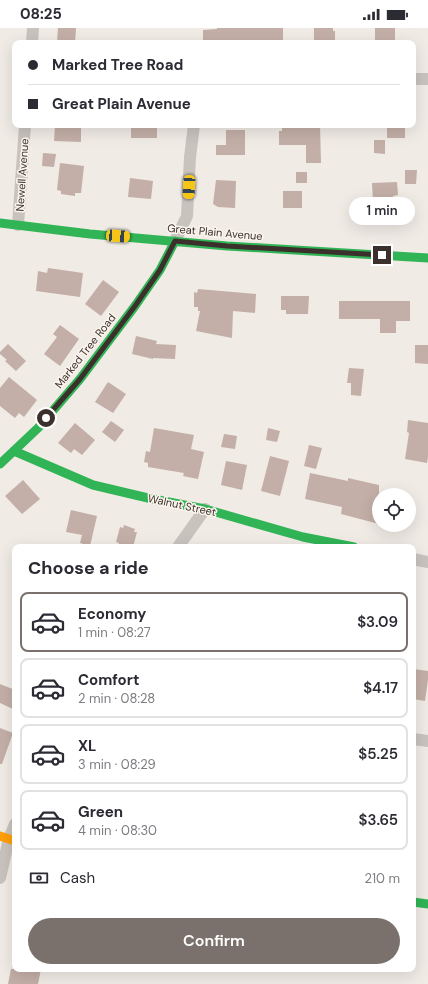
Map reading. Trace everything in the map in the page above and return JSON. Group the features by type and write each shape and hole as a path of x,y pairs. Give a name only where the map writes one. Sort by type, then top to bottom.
{"street":[{"path":"32,40 33,28"},
{"path":"416,79 428,79"},
{"name":"Newell Avenue","path":"18,225 26,128"},
{"path":"175,241 187,216 190,157 194,128"},
{"name":"Great Plain Avenue","path":"0,223 90,234 227,246 428,258"},
{"name":"Marked Tree Road","path":"0,464 38,428 89,367 160,270 175,241"},
{"name":"Walnut Street","path":"14,451 93,485 205,510 303,537 339,544"},
{"path":"180,544 205,510"},
{"path":"416,560 428,562"},
{"path":"416,739 428,741"},
{"path":"0,878 8,839"},
{"path":"416,902 428,904"}],"building":[{"path":"58,28 76,28 75,40 57,40"},
{"path":"283,28 283,40 203,40 203,30"},
{"path":"314,28 333,28 333,31 335,31 335,40 314,40"},
{"path":"375,28 395,28 395,40 375,40"},
{"path":"55,128 81,128 81,142 54,141"},
{"path":"131,128 157,128 157,138 131,138"},
{"path":"282,128 320,128 321,163 306,163 306,145 279,145 279,131 282,131"},
{"path":"387,128 405,128 405,138 387,138"},
{"path":"226,130 245,130 245,155 216,155 216,145 226,145"},
{"path":"374,140 385,140 385,154 374,153"},
{"path":"43,153 56,154 54,167 42,166"},
{"path":"60,163 84,166 81,193 75,193 75,196 61,194 61,191 57,190"},
{"path":"405,170 417,170 416,184 405,184"},
{"path":"296,172 307,172 307,183 296,183"},
{"path":"130,178 153,181 151,199 128,197"},
{"path":"216,180 236,181 235,208 218,207 213,204"},
{"path":"397,182 398,195 393,196 394,213 359,215 358,202 373,202 372,183"},
{"path":"283,191 302,191 302,208 283,208"},
{"path":"48,268 83,273 80,297 36,291 38,271 47,273"},
{"path":"103,280 119,292 101,316 85,304"},
{"path":"198,289 256,294 255,313 233,311 232,338 196,331 200,311 198,311 198,307 194,307 194,292 197,293"},
{"path":"281,296 309,296 308,314 286,314 286,310 281,310"},
{"path":"339,301 410,301 410,321 396,321 396,333 380,333 380,319 339,319"},
{"path":"60,325 79,339 60,366 44,354 57,337 53,334"},
{"path":"136,336 157,341 156,344 176,345 175,359 153,359 132,354"},
{"path":"8,344 26,361 16,371 0,354 0,352"},
{"path":"415,345 428,345 428,364 415,363"},
{"path":"349,368 364,369 361,396 351,395 351,383 347,383"},
{"path":"9,377 37,400 24,417 19,413 15,418 0,406 0,388"},
{"path":"108,382 126,394 113,413 95,402"},
{"path":"408,420 428,423 427,463 405,459 409,433 407,432"},
{"path":"111,421 124,430 115,442 102,432"},
{"path":"75,423 95,440 82,455 74,449 71,453 58,443"},
{"path":"154,428 194,435 191,449 204,452 198,479 183,476 184,473 148,467 148,463 144,462 146,451 150,452"},
{"path":"268,428 280,431 277,442 266,440"},
{"path":"224,434 237,436 235,449 221,447"},
{"path":"309,445 322,448 316,469 304,466"},
{"path":"270,456 289,461 280,496 261,491"},
{"path":"226,461 247,465 242,490 221,485"},
{"path":"310,473 348,481 348,478 379,485 379,488 372,488 372,522 341,514 342,507 305,499"},
{"path":"23,480 40,499 22,514 5,496"},
{"path":"71,510 97,516 90,544 80,543 82,535 66,532"},
{"path":"124,525 135,529 134,532 137,532 134,544 118,544 116,542 120,527 123,528"},
{"path":"416,669 428,671 425,701 416,700"},
{"path":"0,684 12,689 12,709 0,703"},
{"path":"0,728 12,733 12,736 2,764 0,764"},
{"path":"11,969 12,972 40,972 38,984 8,984"}],"traffic: fast":[{"path":"0,223 90,234 227,246 428,258"},
{"path":"0,464 38,428 80,379 160,270 175,241"},
{"path":"14,451 93,485 205,509 303,537 339,544"},
{"path":"416,902 428,904"}],"traffic: slow":[{"path":"0,836 12,840"}],"route":[{"path":"46,418 80,379 135,306 160,270 175,241 227,246 382,255"}]}
